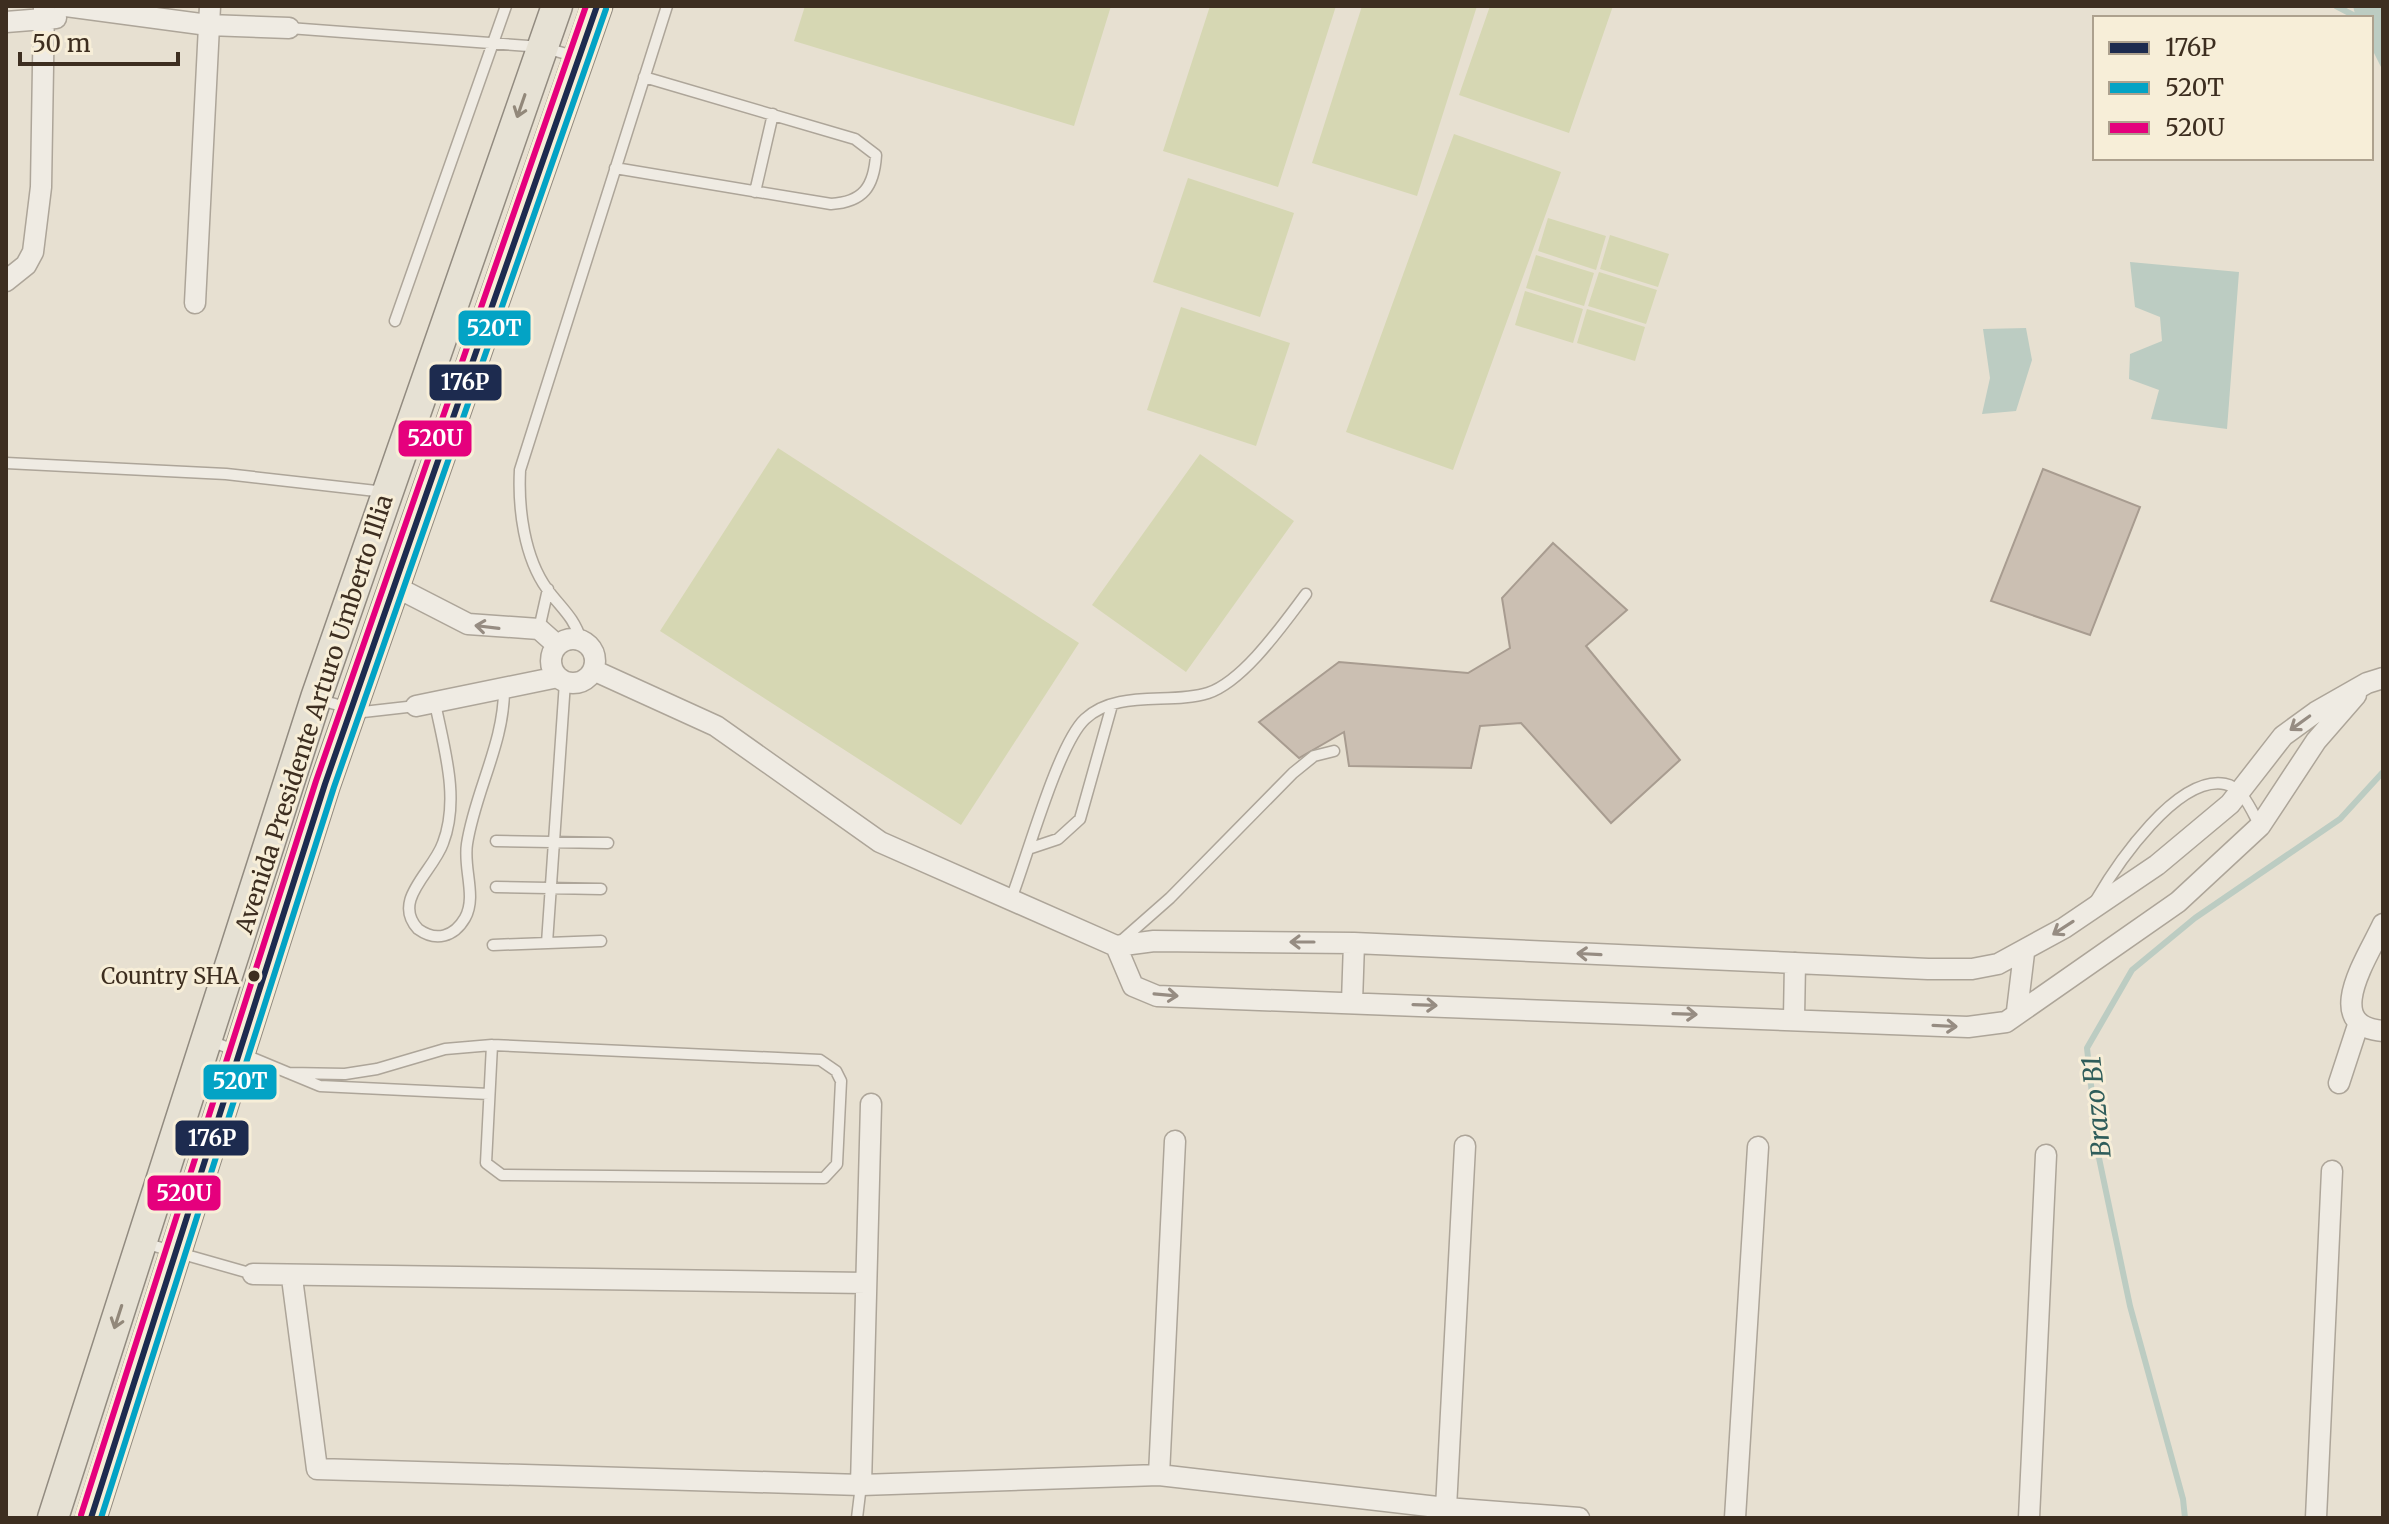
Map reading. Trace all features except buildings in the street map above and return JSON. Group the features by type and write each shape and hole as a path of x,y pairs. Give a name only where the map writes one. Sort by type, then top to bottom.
{"main road":[{"name":"Avenida Presidente Arturo Umberto Illia","path":"53,1518 316,698 557,6"},
{"name":"Avenida Presidente Arturo Umberto Illia","path":"91,1518 351,709 597,6"}],"street":[{"path":"66,6 116,14"},
{"path":"6,281 26,265 33,252 41,187 44,13"},
{"path":"6,22 44,13 116,14 209,16 289,28"},
{"path":"195,303 209,16"},
{"path":"394,586 468,624 539,629 557,645"},
{"path":"561,680 550,658 557,645 568,638 581,640 592,649 593,670"},
{"path":"426,705 504,687 561,680 578,683 593,670"},
{"path":"593,670 716,726 873,838 1116,946 1154,941 1354,943 1972,969 2024,953 2157,865 2240,793 2258,764 2283,736 2375,680"},
{"path":"1116,946 1133,986 1157,996 1968,1027 2006,1022 2017,1011 2178,902 2260,826 2316,741 2375,680"},
{"path":"2383,924 2351,1000 2351,1017 2358,1025 2383,1031"},
{"path":"1352,1002 1354,943"},
{"path":"2017,1011 2024,953"},
{"path":"1794,1018 1795,963"},
{"path":"2339,1083 2358,1025"},
{"path":"861,1485 871,1104"},
{"path":"1159,1475 1175,1141"},
{"path":"1446,1508 1465,1146"},
{"path":"1735,1518 1758,1147"},
{"path":"2029,1518 2046,1155"},
{"path":"2316,1518 2332,1171"},
{"path":"253,1274 292,1278 866,1283"},
{"path":"292,1278 317,1469 861,1485 1159,1475 1446,1508 1579,1518"}],"lane":[{"path":"395,321 506,6"},
{"path":"581,640 566,608 548,589 528,543 518,493 520,470 667,6"},
{"path":"289,28 542,47 579,57"},
{"path":"615,168 831,204 849,203 868,191 875,176 876,155 848,136 644,77"},
{"path":"755,192 773,114"},
{"path":"6,463 226,474 387,492"},
{"path":"539,629 548,589"},
{"path":"1011,899 1052,784 1077,728 1097,711 1112,705 1189,697 1217,688 1248,663 1306,594"},
{"path":"547,943 561,680"},
{"path":"316,698 363,712 426,705 449,777 451,815 443,845 410,898 408,910 418,929 438,937 452,933 467,915 466,848 479,789 502,722 504,687"},
{"path":"1031,848 1058,839 1080,819 1112,705"},
{"path":"1116,946 1170,898 1293,773 1314,756 1334,751"},
{"path":"2089,911 2116,868 2154,822 2185,793 2204,785 2225,784 2240,793 2260,826"},
{"path":"496,841 608,843"},
{"path":"496,887 601,889"},
{"path":"493,945 601,941"},
{"path":"207,1039 239,1055 320,1086 489,1094"},
{"path":"289,1073 345,1074 445,1049 492,1045 820,1060 828,1063 841,1081 837,1164 824,1178 502,1175 486,1163 492,1045"},
{"path":"142,1243 253,1274"},
{"path":"857,1518 861,1485"}],"green space":[{"path":"805,6 1111,6 1074,126 794,41"},
{"path":"1210,6 1336,6 1278,187 1163,151"},
{"path":"1362,6 1477,6 1417,196 1312,163"},
{"path":"1490,6 1613,6 1569,133 1459,95"},
{"path":"1454,134 1561,172 1453,470 1346,432"},
{"path":"1188,178 1294,213 1260,317 1153,282"},
{"path":"1548,218 1606,236 1596,270 1538,251"},
{"path":"1610,235 1669,254 1658,287 1600,269"},
{"path":"1536,255 1594,273 1584,306 1526,288"},
{"path":"1599,272 1657,290 1646,324 1588,306"},
{"path":"1525,291 1583,309 1573,343 1515,325"},
{"path":"1181,307 1290,343 1256,446 1147,410"},
{"path":"1587,309 1645,327 1635,361 1577,343"},
{"path":"778,448 1079,643 961,825 660,631"},
{"path":"1200,454 1294,521 1186,672 1092,605"}],"shaded area":[{"path":"2353,6 2383,6 2383,71 2373,51 2373,16 2356,16"},
{"path":"2130,262 2239,272 2227,429 2151,419 2159,390 2129,379 2130,354 2162,341 2160,317 2135,307"},
{"path":"2026,328 2032,360 2016,411 1982,414 1990,378 1983,329"}],"waterway":[{"path":"2336,6 2355,16 2375,6"},
{"name":"Brazo B1","path":"2185,1518 2183,1499 2130,1306 2099,1158 2087,1048 2132,970 2195,918 2340,819 2383,772"}],"transit line":[{"name":"520U","path":"81,1515 316,781 586,6"},
{"name":"176P","path":"91,1518 325,784 597,6"},
{"name":"520T","path":"101,1518 334,787 606,9"}],"place":[{"name":"Country SHA","path":"254,976"}]}
